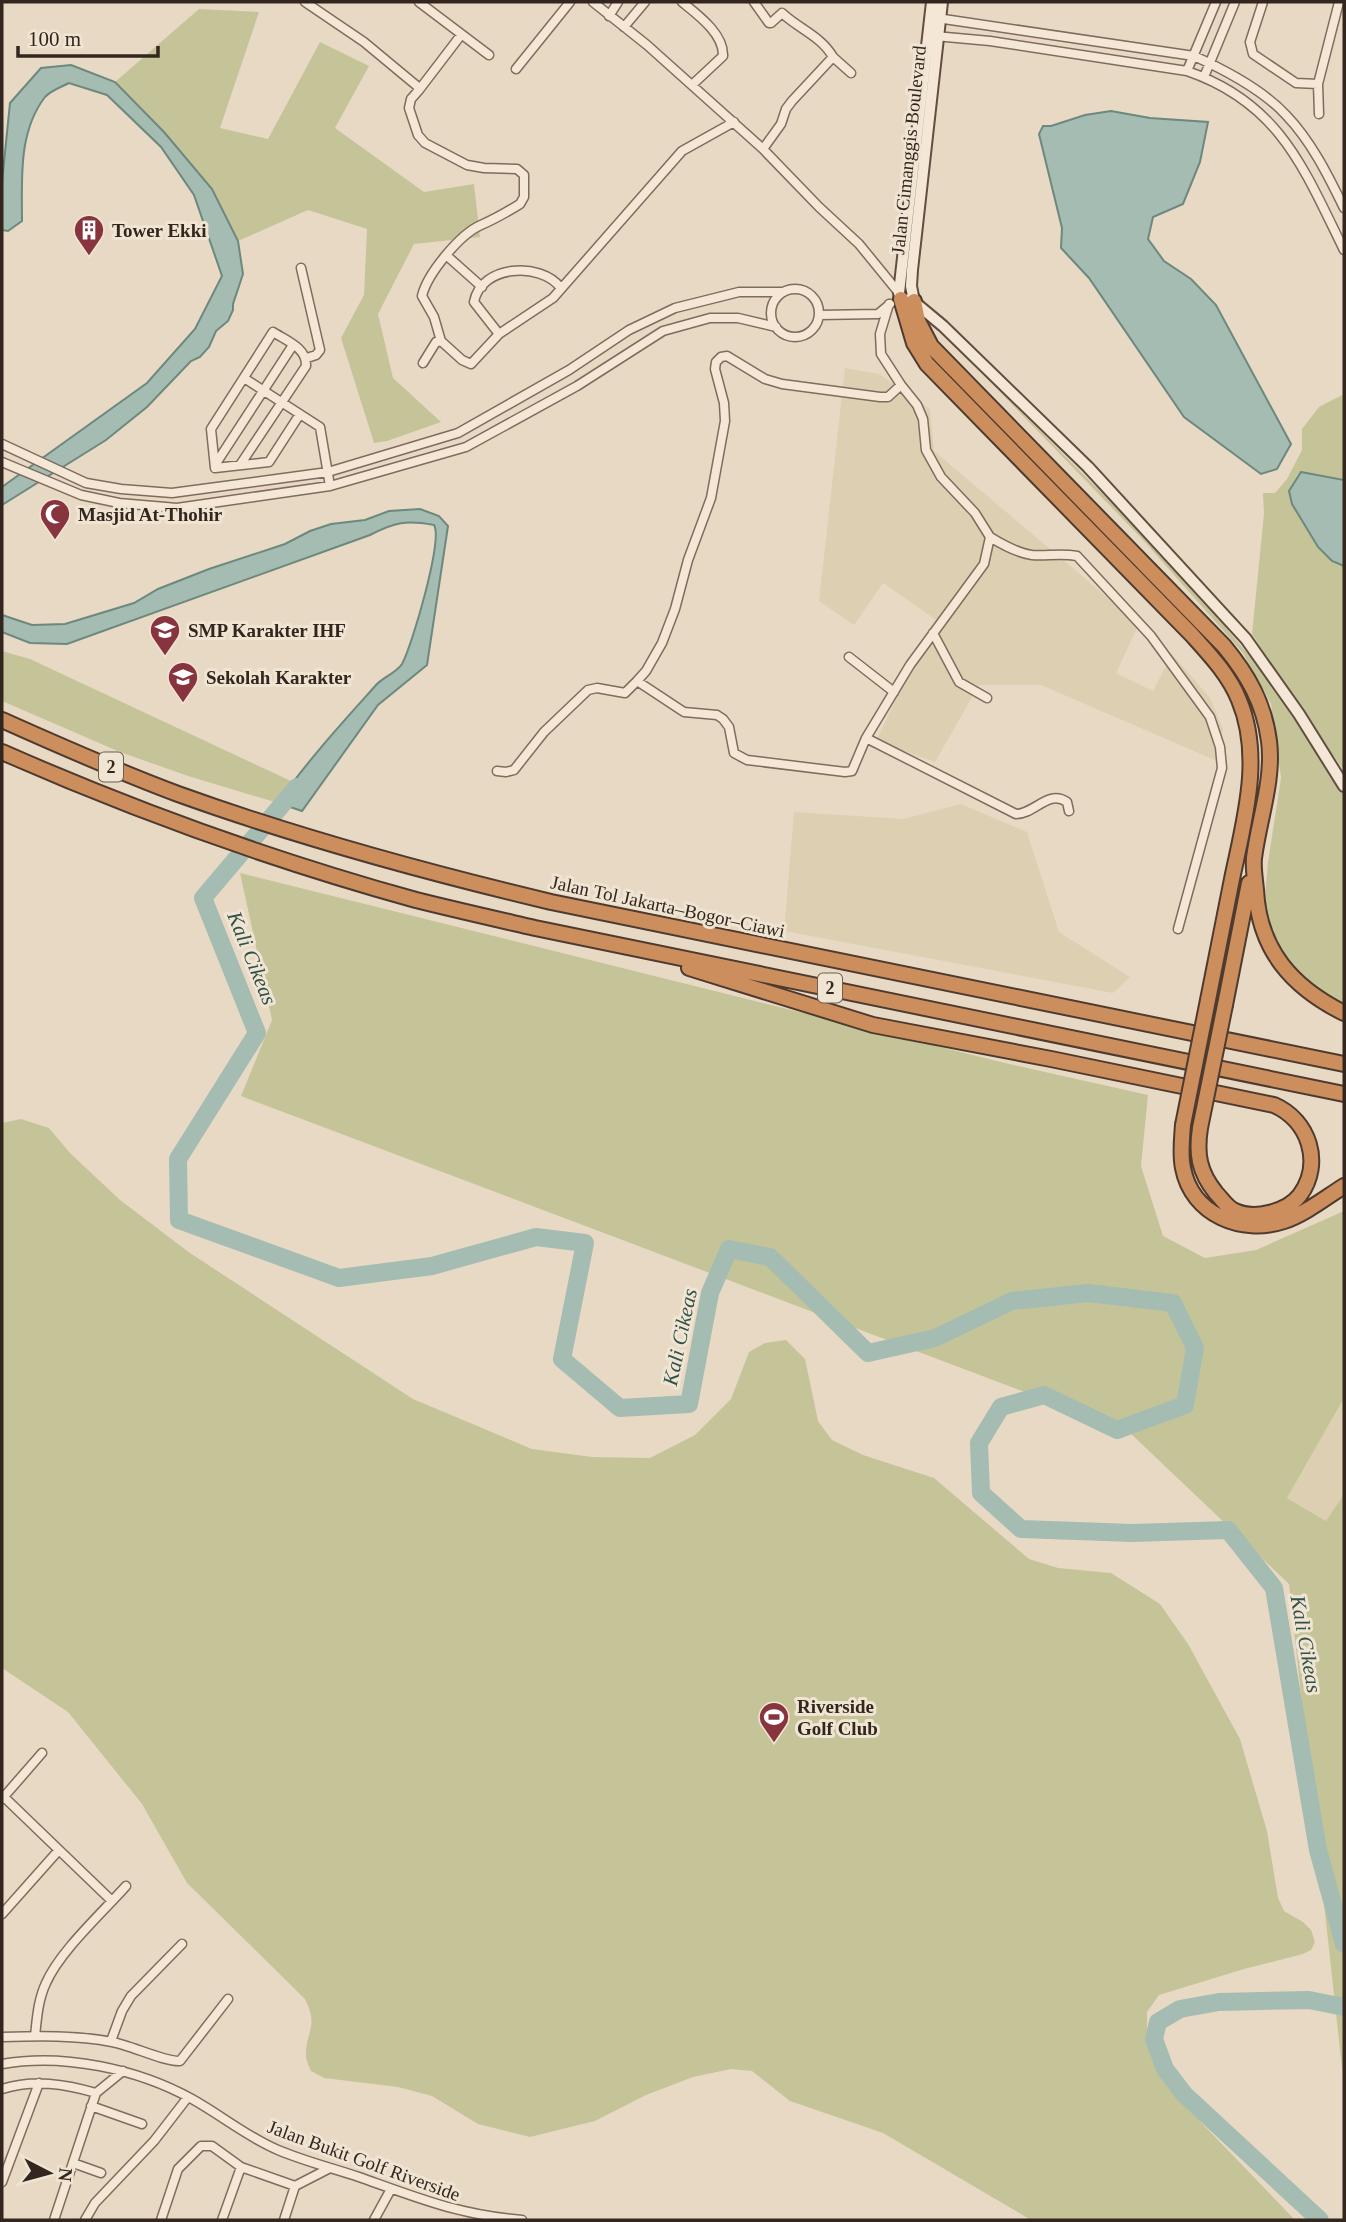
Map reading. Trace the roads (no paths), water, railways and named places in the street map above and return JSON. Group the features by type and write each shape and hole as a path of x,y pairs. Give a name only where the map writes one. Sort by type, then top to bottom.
{"highway":[{"path":"610,943 873,1025 1079,1064 1274,1105 1286,1110 1301,1125 1308,1143 1311,1156 1309,1172 1300,1194 1294,1201 1267,1213 1250,1214 1233,1210 1203,1176 1197,1147 1200,1128 1224,1005 1254,861 1269,776 1270,744 1265,717 1256,692 1244,671 1224,646 931,346 918,321 901,299"},
{"path":"901,299 914,343 928,364 1192,635 1229,680 1240,701 1249,735 1251,772 1183,1125 1182,1167 1188,1184 1201,1203 1221,1218 1240,1225 1261,1227 1285,1221 1344,1186"},
{"name":"Jalan Tol Jakarta–Bogor–Ciawi","path":"2,720 222,809 447,877 551,902 1344,1064"},
{"name":"2","path":"2,752 61,778 210,834 417,900 610,943 1344,1094"},
{"path":"1254,861 1256,903 1261,927 1273,954 1296,981 1324,1003 1344,1013"}],"main road":[{"name":"Jalan Cimanggis Boulevard","path":"901,299 935,18 932,2"},
{"name":"Jalan Cimanggis Boulevard","path":"935,18 942,2"},
{"name":"Jalan Cimanggis Boulevard","path":"901,299 911,286 933,36"},
{"path":"901,299 943,326 1088,467 1246,639 1344,786"}],"street":[{"path":"304,2 364,41 419,90"},
{"path":"419,2 489,55"},
{"path":"516,69 570,2"},
{"path":"593,2 763,149 859,244 901,299"},
{"path":"609,16 618,2"},
{"path":"624,27 645,2"},
{"path":"682,2 695,11 721,40 723,47 723,56 692,85"},
{"path":"754,2 769,23 782,13 794,24 816,36 851,73"},
{"path":"1204,77 1235,2"},
{"path":"1263,2 1250,42 1253,54 1296,83 1318,84"},
{"path":"1319,114 1318,84 1339,2"},
{"path":"1188,71 1215,6 1228,15"},
{"path":"935,18 1194,56 1210,63 1248,85 1286,114 1323,164 1344,208"},
{"path":"461,35 411,99 409,107 418,135 425,143 467,165 517,169 524,175 525,185 520,204 477,227 446,256 430,276 422,296 434,317 441,341 462,360 471,364 499,334 542,307 561,288 682,150 734,122"},
{"path":"933,36 990,41 1188,71 1204,77 1241,97 1275,126 1304,170 1344,250"},
{"path":"763,149 781,124 792,101 833,57"},
{"path":"446,256 482,287"},
{"path":"302,268 320,350 316,355 307,358"},
{"path":"499,334 474,302 475,293 496,276 508,271 525,270 547,275 561,288"},
{"path":"2,444 86,483 121,489 172,493 328,472 458,433 569,370 629,330 675,308 739,292 783,292 795,289 811,294 818,304 816,326 802,336 785,335 776,327 771,317 772,305 783,292"},
{"path":"819,315 878,314 901,299"},
{"path":"901,299 880,334 881,354 917,405 923,419 926,450 941,477 975,513 990,537 1005,547 1031,555 1077,556 1151,636 1210,717 1220,747 1222,768 1178,929"},
{"path":"2,462 81,495 119,503 177,508 330,486 466,447 577,386 663,331 710,318 738,318 776,327"},
{"path":"240,465 306,366 307,358 302,350 273,332 211,429 215,468 269,462 300,414"},
{"path":"423,363 436,342 441,341"},
{"path":"215,465 293,345"},
{"path":"496,771 514,770 544,732 588,690 597,688 625,693 646,671 662,643 711,498 726,421 716,374 716,362 721,357 727,356 765,379 782,384 880,397 888,397 901,385"},
{"path":"244,378 320,427 330,486"},
{"path":"458,433 466,447"},
{"path":"265,481 272,496"},
{"path":"637,681 684,712 717,715 723,719 729,727 737,755 757,763 848,772 854,767 866,738 894,692 984,564 990,537"},
{"path":"933,633 957,680 987,698"},
{"path":"849,657 894,692"},
{"path":"866,738 1016,814 1024,814 1054,797 1067,802 1069,811"},
{"path":"42,1753 3,1798 112,1902"},
{"path":"2,1914 58,1851"},
{"path":"35,2036 37,2009 46,1982 61,1959 126,1886"},
{"path":"111,2041 122,2011 131,1996 182,1944"},
{"path":"2,2037 35,2036 111,2041 180,2062 228,1999"},
{"name":"Jalan Bukit Golf Riverside","path":"2,2064 19,2061 65,2061 123,2071 188,2097 264,2143 330,2168 463,2213 522,2220"},
{"path":"54,2220 96,2094 123,2071"},
{"path":"2,2089 39,2083 66,2084 96,2094"},
{"path":"2,2182 39,2083"},
{"path":"85,2220 95,2203 154,2141 188,2097"},
{"path":"92,2106 142,2124"},
{"path":"161,2220 177,2169 201,2146 212,2146 241,2167 295,2186"},
{"path":"73,2163 101,2173"},
{"path":"222,2220 241,2167"},
{"path":"284,2220 295,2186 330,2168"},
{"path":"374,2220 391,2189"}],"waterway":[{"name":"Kali Cikeas","path":"297,787 203,898 257,1033 178,1159 179,1220 339,1278 432,1266 536,1237 585,1243 562,1359 620,1408 689,1404 710,1293 729,1249 770,1257 868,1353 935,1338 1012,1301 1088,1293 1173,1303 1195,1348 1185,1405 1117,1430 1044,1395 1001,1407 979,1443 981,1493 1021,1529 1132,1533 1228,1530 1274,1588 1318,1850 1344,1944"},
{"name":"Kali Cikeas","path":"1320,2220 1184,2094 1165,2069 1154,2039 1158,2022 1180,2009 1219,2002 1309,2000 1344,2007"}],"place":[{"name":"Tower Ekki","path":"89,257"},
{"name":"Masjid At-Thohir","path":"55,541"},
{"name":"SMP Karakter IHF","path":"165,657"},
{"name":"Sekolah Karakter","path":"183,704"},
{"name":"Riverside Golf Club","path":"774,1744"}]}
